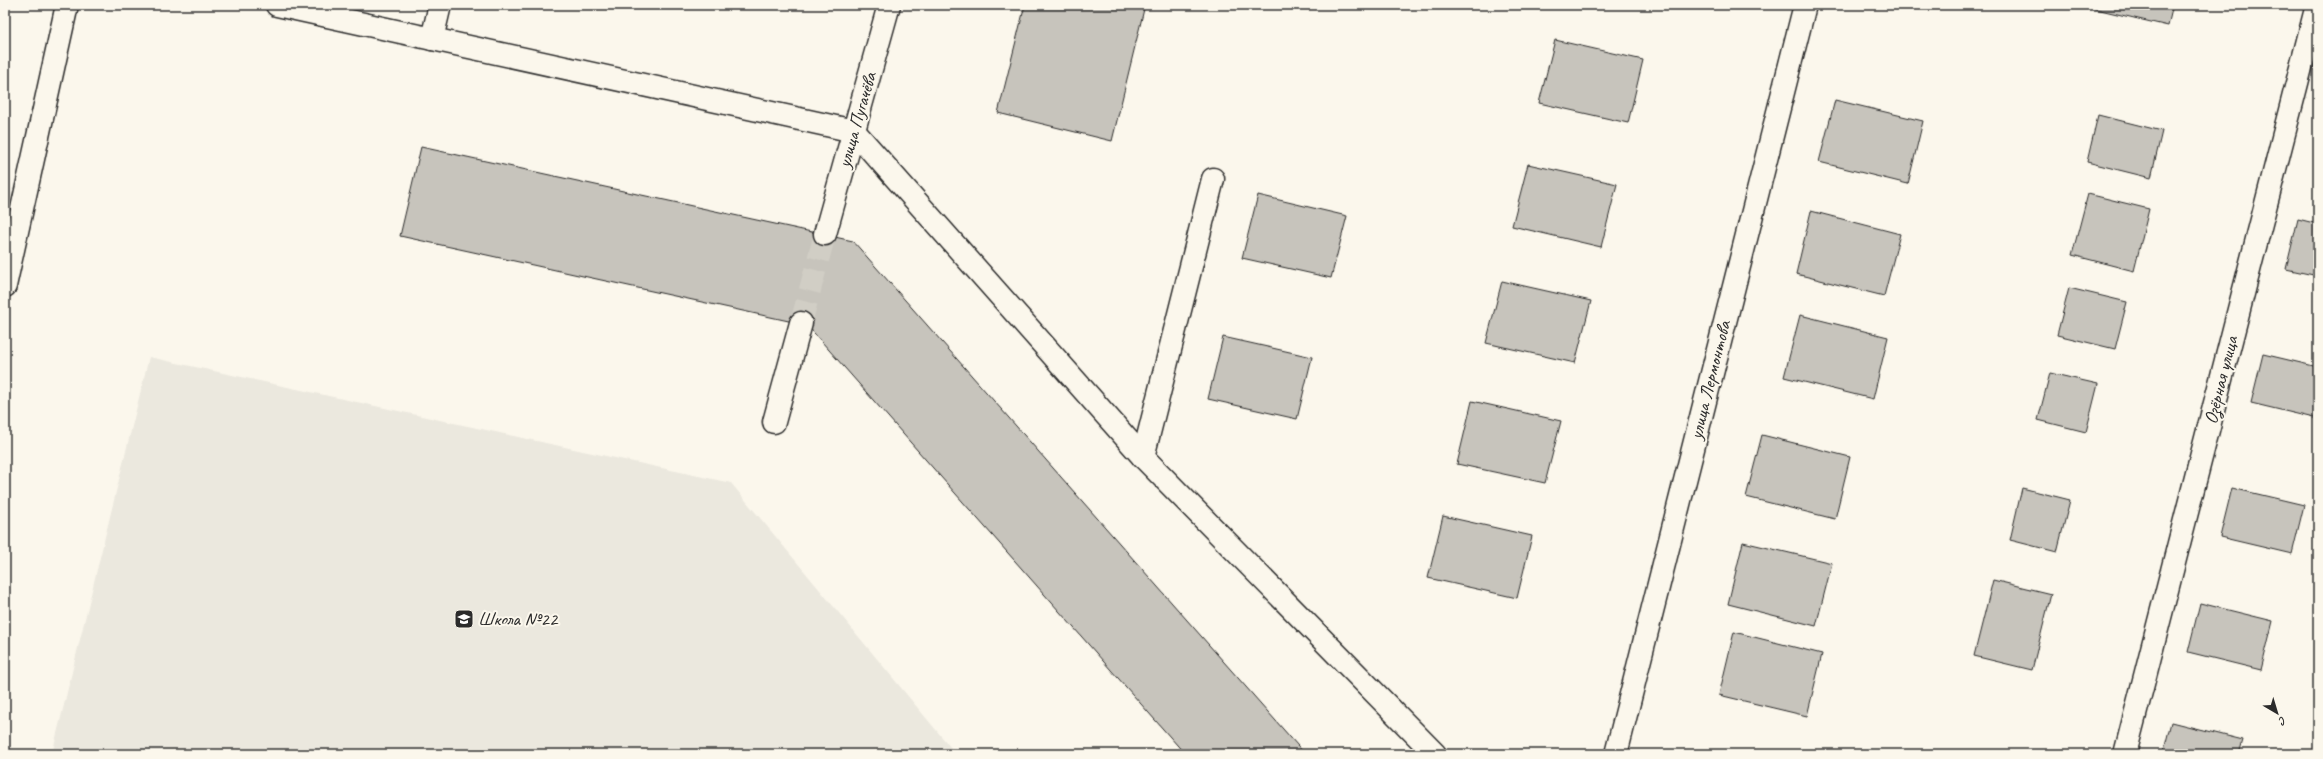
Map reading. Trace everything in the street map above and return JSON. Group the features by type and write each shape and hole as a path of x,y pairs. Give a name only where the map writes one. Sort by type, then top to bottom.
{"street":[{"path":"5,286 67,5"},
{"path":"277,5 854,131 1143,457 1435,754"},
{"path":"432,39 440,5"},
{"name":"улица Пугачёва","path":"825,234 889,5"},
{"name":"улица Лермонтова","path":"1616,754 1805,5"},
{"name":"Озёрная улица","path":"2125,754 2317,5"},
{"path":"1143,457 1213,179"},
{"path":"774,422 801,323"}],"shaded area":[{"name":"Школа №22","path":"149,357 731,483 956,754 52,754"}],"building":[{"path":"1025,5 1145,5 1112,141 998,113"},
{"path":"2079,5 2173,5 2168,26"},
{"path":"1555,40 1643,60 1628,123 1539,103"},
{"path":"1835,100 1923,121 1908,184 1819,162"},
{"path":"2098,115 2162,131 2151,178 2087,162"},
{"path":"421,147 853,241 1305,754 1185,754 807,325 400,236"},
{"path":"1528,164 1617,184 1601,247 1512,226"},
{"path":"2088,194 2149,209 2134,271 2072,255"},
{"path":"1258,195 1347,216 1331,278 1242,258"},
{"path":"1811,211 1900,234 1884,296 1796,274"},
{"path":"2298,219 2318,224 2318,276 2286,269"},
{"path":"1502,281 1591,301 1575,363 1486,343"},
{"path":"2069,288 2127,302 2115,349 2057,335"},
{"path":"1800,315 1888,337 1873,399 1784,377"},
{"path":"1223,337 1312,357 1297,419 1208,399"},
{"path":"2263,354 2318,367 2318,419 2251,403"},
{"path":"2050,373 2098,384 2086,432 2038,420"},
{"path":"1472,401 1561,421 1545,483 1457,464"},
{"path":"1762,435 1850,457 1835,519 1746,497"},
{"path":"2022,488 2070,500 2057,552 2010,540"},
{"path":"2232,488 2304,505 2292,554 2220,537"},
{"path":"1443,516 1532,536 1517,598 1428,578"},
{"path":"1743,542 1832,563 1816,626 1728,604"},
{"path":"1993,580 2051,594 2032,670 1974,656"},
{"path":"2200,603 2273,621 2261,670 2188,652"},
{"path":"1734,632 1822,654 1807,716 1719,695"},
{"path":"2171,722 2243,740 2239,754 2163,754"}],"tunnel":[{"path":"801,323 825,234"}],"place":[{"name":"Школа №22","path":"464,619"}]}
